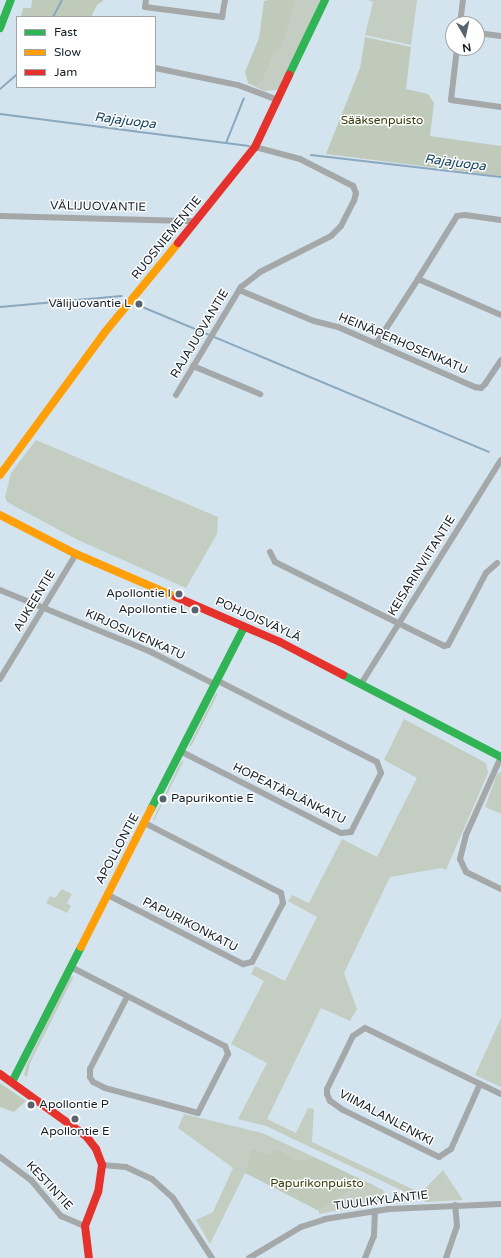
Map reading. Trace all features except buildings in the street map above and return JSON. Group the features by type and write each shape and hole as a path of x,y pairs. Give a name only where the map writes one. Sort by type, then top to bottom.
{"main road":[{"path":"0,28 12,0"},
{"name":"RUOSNIEMENTIE","path":"0,475 87,355 255,148 325,0"},
{"name":"POHJOISVÄYLÄ","path":"0,514 76,554 280,642 501,757"},
{"name":"APOLLONTIE","path":"12,1082 182,752 244,627"},
{"path":"0,1074 86,1136 96,1149 102,1165 98,1192 85,1226 89,1258"}],"street":[{"path":"146,0 145,7 222,17 225,0"},
{"path":"461,16 463,0"},
{"path":"485,34 501,36"},
{"path":"456,56 451,100 501,107"},
{"path":"156,68 238,85 278,100"},
{"name":"RAJAJUOVANTIE","path":"176,395 239,290 260,272 331,236 342,226 351,210 356,192 353,186 300,159 255,148"},
{"path":"376,344 457,216 465,215 501,220"},
{"name":"VÄLIJUOVANTIE","path":"0,216 196,221"},
{"path":"418,279 501,315"},
{"name":"HEINÄPERHOSENKATU","path":"239,290 314,322 338,327 481,388 501,360"},
{"path":"193,366 260,394"},
{"name":"KEISARINVIITANTIE","path":"361,684 501,460"},
{"path":"270,552 275,562 435,643 444,646 448,644 486,573 497,562"},
{"name":"AUKEENTIE","path":"0,680 76,554"},
{"name":"KIRJOSIIVENKATU","path":"0,590 149,651 217,683"},
{"name":"HOPEATÄPLÄNKATU","path":"182,752 341,833 351,832 358,819 381,773 377,762 217,683"},
{"path":"501,757 466,835 460,859 466,872 501,888"},
{"name":"PAPURIKONKATU","path":"108,895 243,964 252,962 283,902 281,893 145,823"},
{"path":"71,967 126,997 225,1046 228,1054 198,1113 93,1082 90,1077 90,1069 126,997"},
{"name":"VIIMALANLENKKI","path":"480,1084 450,1149 439,1157 343,1110 330,1101 327,1094 353,1036 364,1028 501,1094"},
{"name":"KESTINTIE","path":"0,1157 32,1180 60,1216 85,1226"},
{"path":"102,1165 126,1167 152,1179 173,1198 212,1258"},
{"name":"TUULIKYLÄNTIE","path":"249,1258 301,1227 325,1219 375,1211 455,1205 501,1204"},
{"path":"446,1258 457,1226 455,1205"},
{"path":"365,1258 374,1236 375,1211"}],"shaded area":[{"path":"296,0 320,0 280,87 276,90 264,91 256,87 264,79 274,53 282,45"},
{"path":"368,0 417,0 411,45 365,35 373,2"},
{"path":"36,440 218,517 217,534 186,588 78,540 7,502 5,497 11,473"},
{"path":"216,693 218,694 191,746 189,746"},
{"path":"404,719 486,763 488,773 446,870 442,868 390,877 344,973 357,1009 350,1021 321,1008 267,1119 296,1133 308,1108 314,1109 312,1142 421,1193 443,1170 463,1200 426,1202 266,1126 238,1119 267,1063 231,1044 264,981 251,974 255,966 285,981 317,917 288,901 292,895 309,903 342,839 377,857 417,778 384,760"},
{"path":"184,760 154,821 153,820 180,763"},
{"path":"501,772 501,814 485,807 497,774"},
{"path":"62,889 72,894 67,903 71,906 67,913 46,903 50,896 55,898"},
{"path":"74,976 30,1063 27,1077 24,1075 26,1066 69,978"},
{"path":"501,1018 501,1087 475,1075"},
{"path":"184,1114 262,1133 314,1157 298,1160 278,1149 267,1154 251,1148 245,1173 210,1244 196,1220 213,1212 233,1168 178,1128"},
{"path":"359,1185 373,1185 383,1190 386,1201 319,1214 319,1211"}],"green space":[{"path":"32,0 104,0 97,5 92,16 21,16 23,8 31,8"},
{"path":"296,0 282,46 274,53 264,79 256,87 248,83 245,72 259,38 264,1"},
{"name":"Sääksenpuisto","path":"365,37 411,47 406,89 428,94 434,103 430,136 501,146 501,176 326,154 360,68"},
{"path":"0,1083 26,1101 14,1112 0,1107"},
{"name":"Papurikonpuisto","path":"251,1148 267,1154 278,1149 298,1160 314,1157 373,1185 359,1185 319,1211 245,1173"}],"waterway":[{"path":"54,16 62,0"},
{"path":"0,89 16,75"},
{"path":"226,143 244,98"},
{"name":"Rajajuopa","path":"0,114 249,146"},
{"name":"Rajajuopa","path":"311,155 501,177"},
{"path":"0,307 122,296"},
{"path":"140,306 489,452"}],"traffic: fast":[{"path":"0,28 11,0"},
{"path":"289,75 325,0"},
{"path":"151,809 244,627"},
{"path":"343,675 501,757"},
{"path":"12,1082 81,947"}],"traffic: slow":[{"path":"0,475 105,332 178,243"},
{"path":"0,515 76,554 176,597"},
{"path":"81,947 151,809"}],"traffic: jam":[{"path":"178,243 255,147 289,75"},
{"path":"176,597 280,642 343,675"},
{"path":"0,1074 86,1136 96,1149 102,1165 98,1192 85,1226 89,1258"}],"place":[{"name":"Välijuovantie L","path":"139,304"},
{"name":"Apollontie I","path":"179,594"},
{"name":"Apollontie L","path":"195,610"},
{"name":"Papurikontie E","path":"163,799"},
{"name":"Apollontie P","path":"31,1105"},
{"name":"Apollontie E","path":"75,1119"}]}
